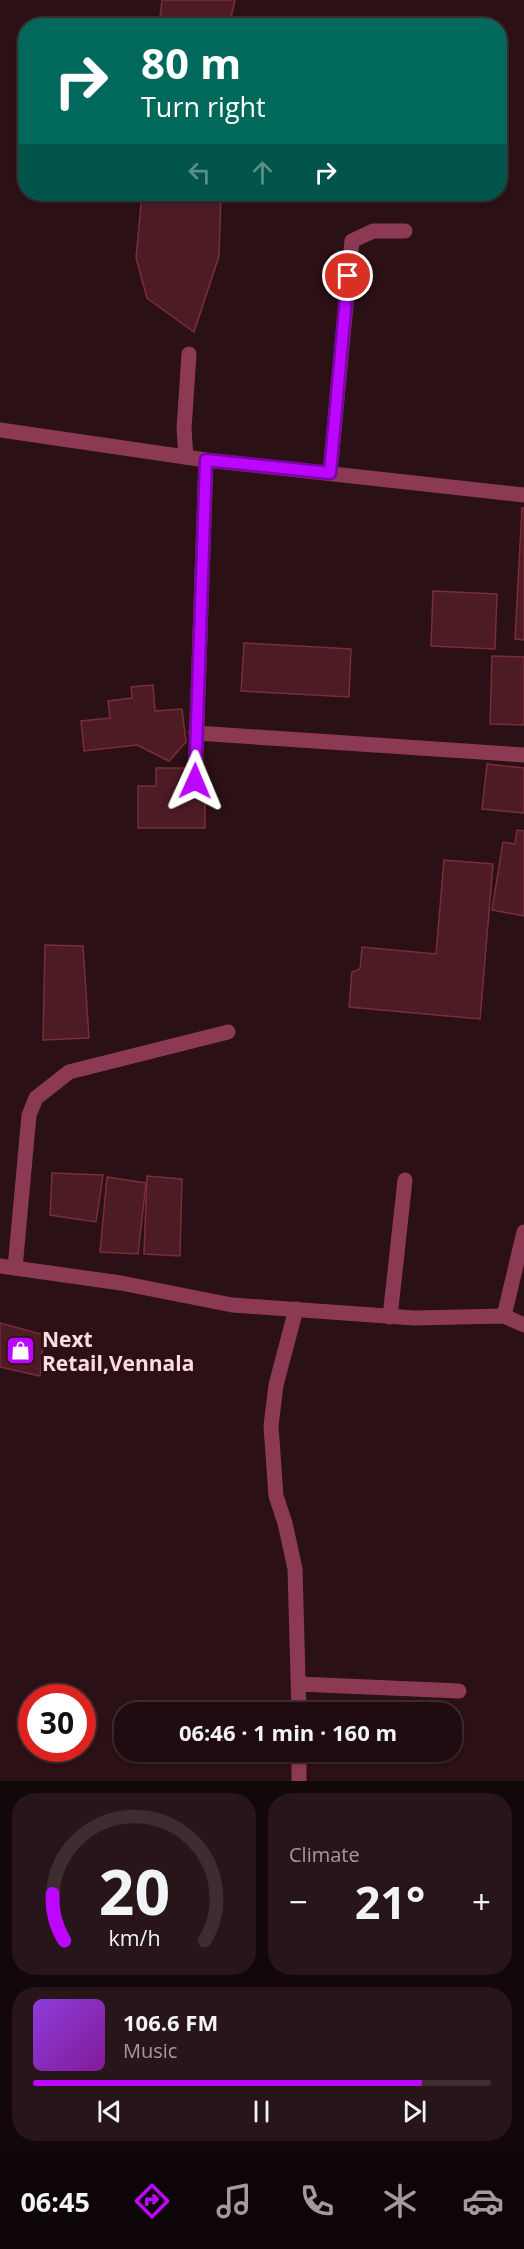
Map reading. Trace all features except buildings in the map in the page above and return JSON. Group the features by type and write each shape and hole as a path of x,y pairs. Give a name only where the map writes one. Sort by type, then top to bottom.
{"street":[{"path":"330,473 351,241 372,231 405,231"},
{"path":"186,457 184,429 189,354"},
{"path":"0,430 206,460 524,495"},
{"path":"195,781 206,460"},
{"path":"196,733 524,755"},
{"path":"228,1032 69,1072 36,1098 29,1115 7,1267 121,1283 232,1305 414,1318 504,1316 524,1325"},
{"path":"390,1317 405,1180"},
{"path":"504,1316 524,1232"},
{"path":"296,1309 276,1385 271,1426 276,1496 285,1523 295,1569 299,1702"},
{"path":"299,1684 459,1691"},
{"path":"299,1762 299,1781"}],"place":[{"name":"Next Retail,Vennala","path":"21,1351"}],"route":[{"path":"195,781 206,460 330,473 348,276"}]}
